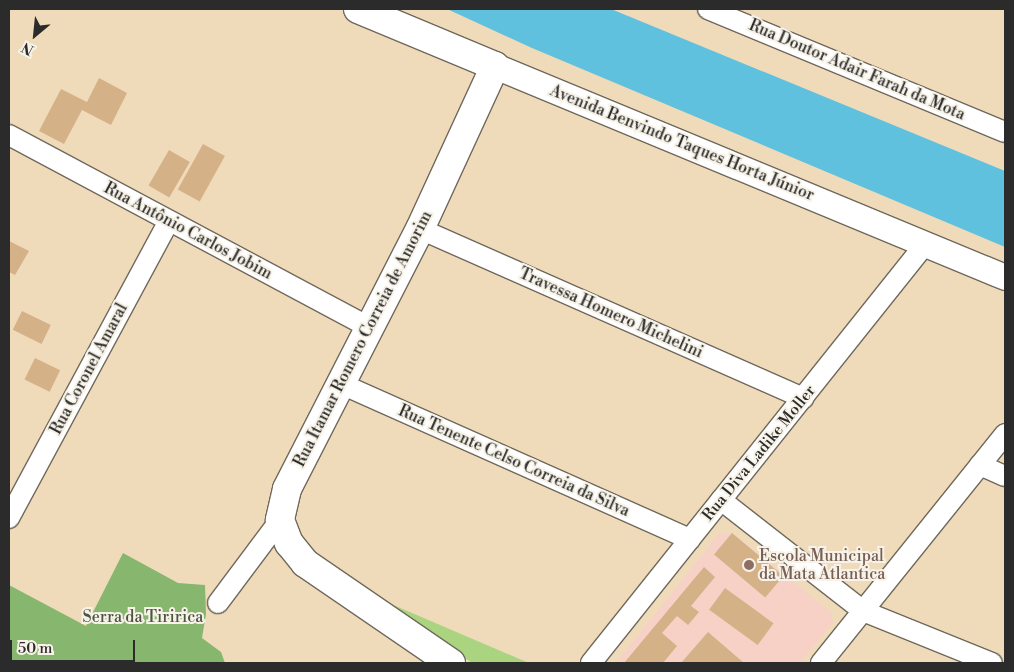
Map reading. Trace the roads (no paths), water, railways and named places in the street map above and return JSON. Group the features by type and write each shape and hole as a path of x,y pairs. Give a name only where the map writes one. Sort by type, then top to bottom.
{"main road":[{"name":"Avenida Benvindo Taques Horta Júnior","path":"358,9 496,66"},
{"name":"Rua Itamar Romero Correia de Amorim","path":"280,520 287,489 339,383 420,229 496,66"},
{"path":"280,520 289,543 306,563 451,663"}],"street":[{"name":"Rua Doutor Adair Farah da Mota","path":"708,9 1005,132"},
{"name":"Avenida Benvindo Taques Horta Júnior","path":"496,66 1005,277"},
{"name":"Rua Antônio Carlos Jobim","path":"9,135 368,327"},
{"name":"Rua Coronel Amaral","path":"9,518 169,221"},
{"name":"Travessa Homero Michelini","path":"420,229 803,398"},
{"name":"Rua Diva Ladike Moller","path":"592,663 926,243"},
{"name":"Rua Tenente Celso Correia da Silva","path":"339,383 690,540"},
{"path":"821,663 1005,434"},
{"path":"980,465 1005,476"},
{"path":"721,500 863,612 992,663"},
{"name":"Rua Itamar Romero Correia de Amorim","path":"218,604 280,520"}],"water":[{"path":"447,9 611,9 1005,171 1005,247 532,48"}],"place":[{"name":"Escola Municipal da Mata Atlantica","path":"749,565"}],"park label":[{"name":"Serra da Tiririca","path":"143,617"}]}
